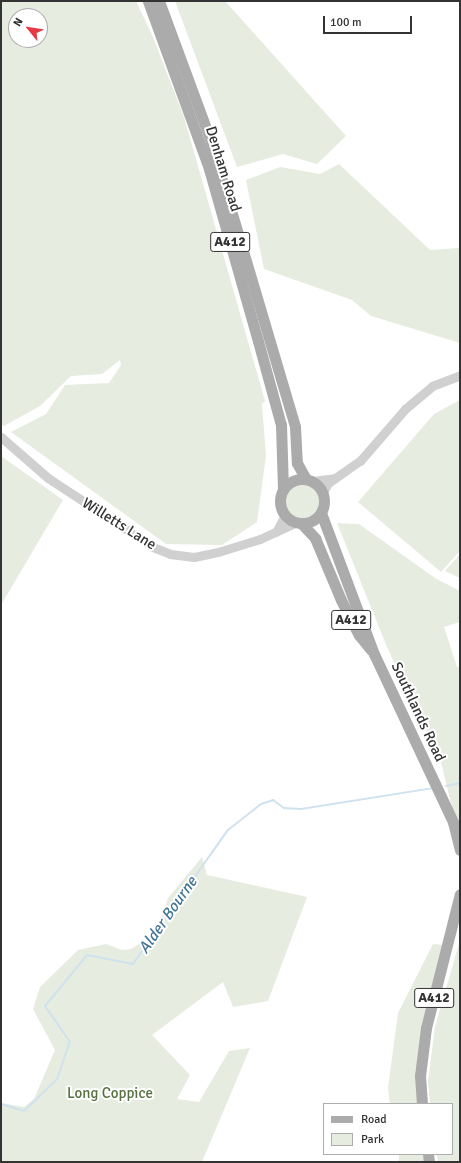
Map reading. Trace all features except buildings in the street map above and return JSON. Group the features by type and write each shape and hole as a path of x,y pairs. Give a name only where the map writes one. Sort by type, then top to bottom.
{"main road":[{"name":"Denham Road","path":"148,1 209,169 258,341 280,425 282,490"},
{"name":"Denham Road","path":"159,1 209,136 295,427 296,463 309,480"},
{"path":"309,480 322,492 321,513 312,520 299,523 285,515 280,503 282,490 292,481 309,480"},
{"name":"A412","path":"321,513 374,654"},
{"name":"A412","path":"299,523 315,538 359,635 374,654"},
{"name":"Southlands Road","path":"374,654 454,822 460,850"},
{"name":"A412","path":"422,1103 420,1076 426,1028 460,894"}],"street":[{"path":"322,492 335,478 360,461 405,409 432,386 460,375"},
{"name":"Willetts Lane","path":"1,438 48,478 153,547 170,554 194,557 276,532 299,523"},
{"path":"309,480 335,478"},
{"path":"276,532 285,515"}],"green space":[{"path":"1,1 136,1 153,37 184,117 265,401 262,404 266,456 257,522 222,545 166,544 11,432 46,414 65,385 109,383 121,365 120,360 102,374 71,376 40,406 4,426 1,424"},
{"path":"175,1 225,1 346,136 317,164 283,154 237,167"},
{"path":"339,164 430,250 460,248 460,343 371,316 352,300 264,269 246,180 280,167 320,174"},
{"path":"460,400 460,551 441,572 358,502 434,414"},
{"path":"1,456 63,500 1,605"},
{"path":"299,484 305,484 309,485 316,491 319,501 318,508 312,515 305,518 299,518 295,517 288,511 285,504 285,498 286,494 292,487"},
{"path":"337,523 359,524 435,578 460,591 460,622 444,627 457,667 460,667 460,840 441,762 387,647"},
{"path":"460,554 460,578 445,571"},
{"name":"Long Coppice","path":"202,857 207,875 307,897 268,1001 233,1007 223,982 152,1035 190,1075 177,1099 199,1102 229,1051 250,1048 202,1162 1,1162 1,1103 24,1107 34,1099 55,1050 33,1009 40,987 78,950 106,944 122,950 131,949 156,934 168,898"},
{"path":"460,940 460,1162 438,1162 437,1155 453,1155 453,1103 430,1103 428,1081 435,1027"},
{"path":"433,944 443,945 417,1103 390,1103 388,1088 398,1013"},
{"path":"399,1155 425,1155 425,1162 399,1162"}],"waterway":[{"name":"Alder Bourne","path":"446,786 460,783"},
{"name":"Alder Bourne","path":"1,1104 24,1111 57,1079 70,1042 45,1006 87,955 133,964 228,830 261,804 273,800 284,808 301,809 434,788"}]}
